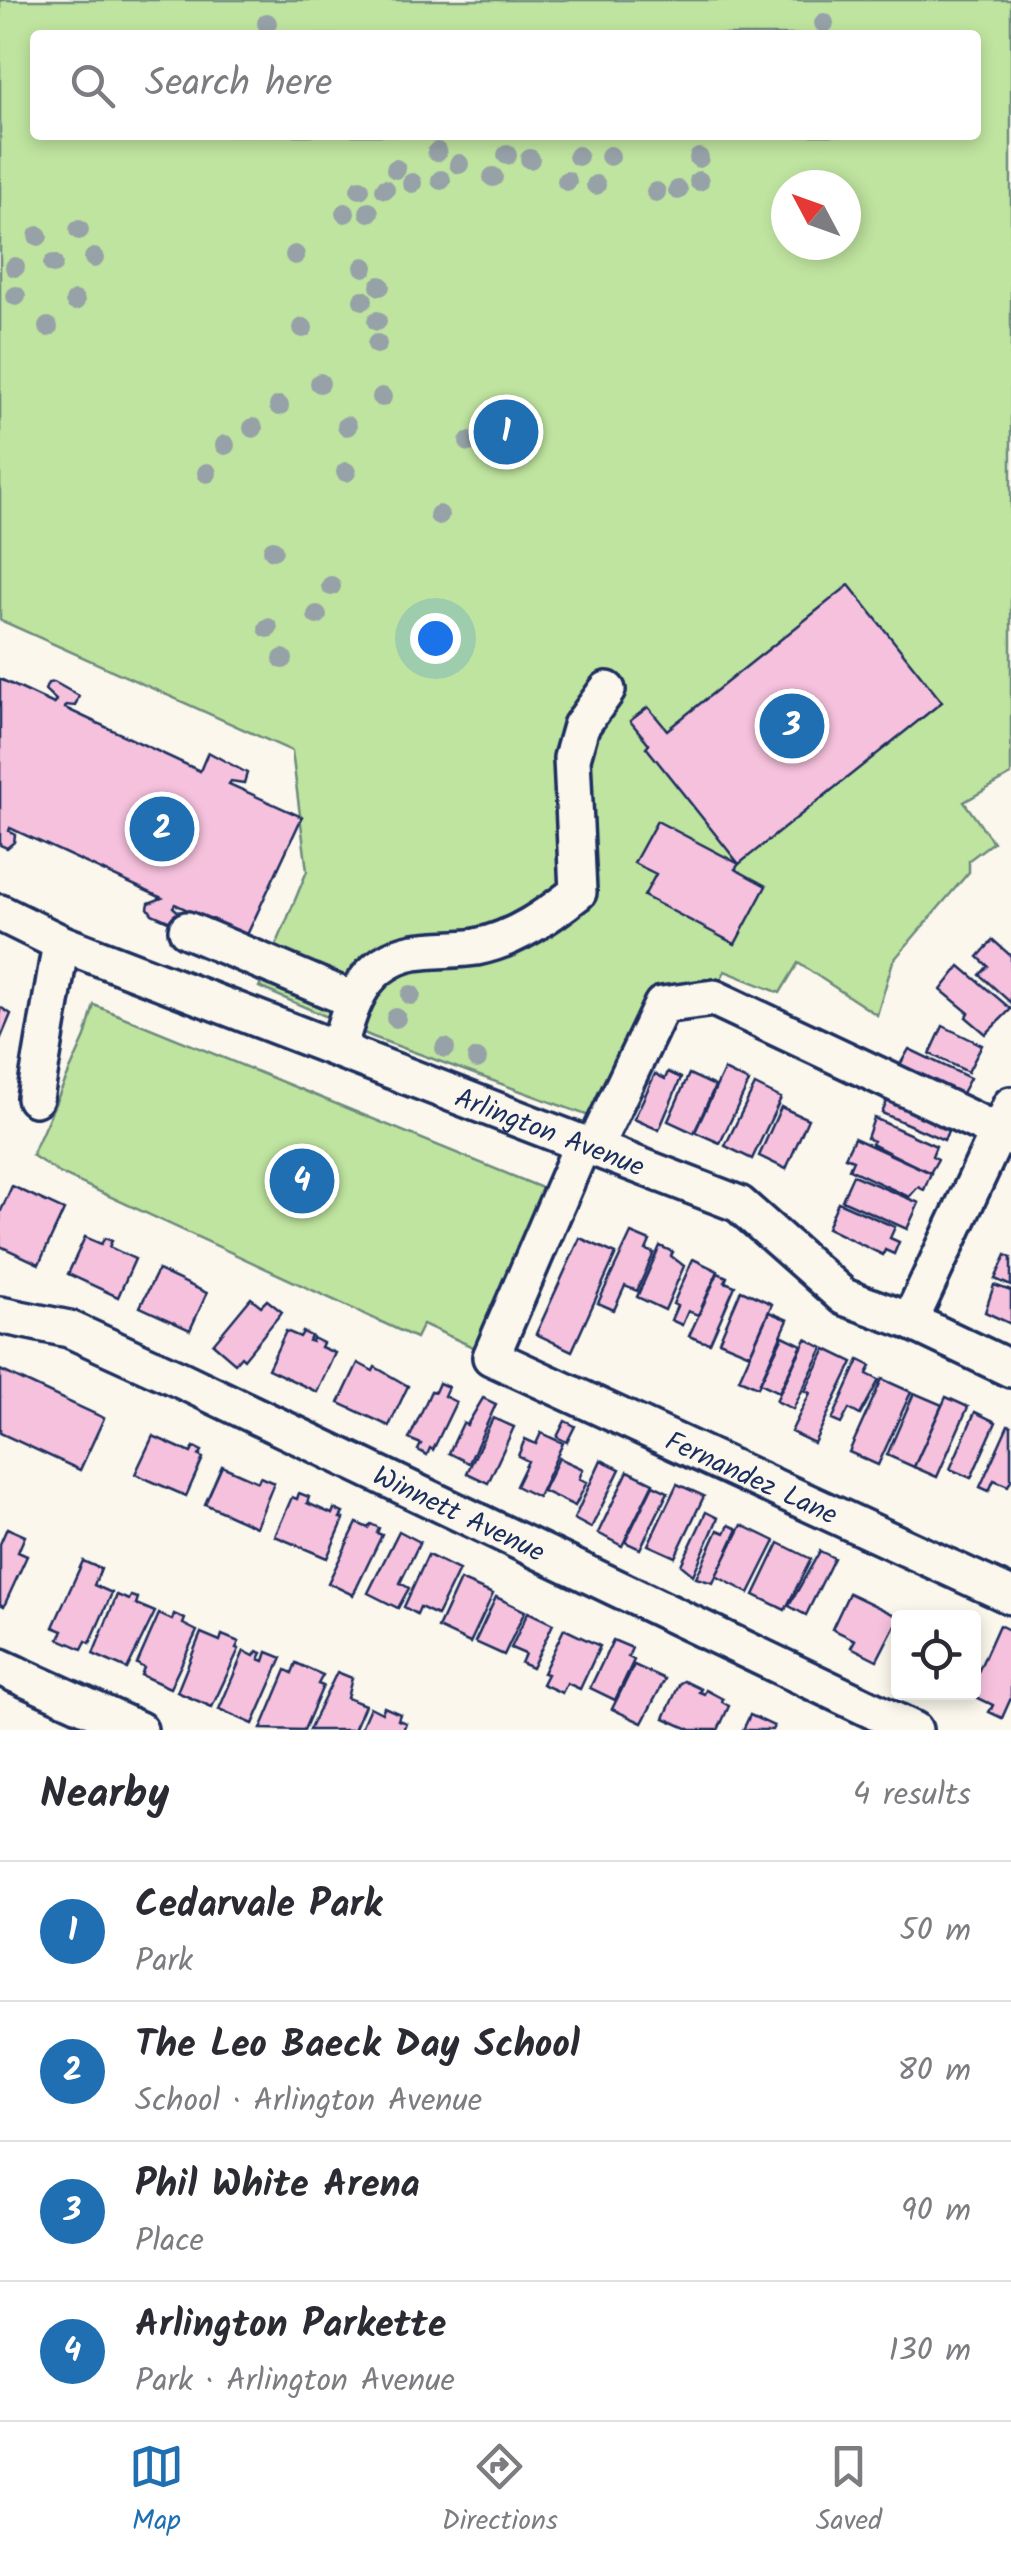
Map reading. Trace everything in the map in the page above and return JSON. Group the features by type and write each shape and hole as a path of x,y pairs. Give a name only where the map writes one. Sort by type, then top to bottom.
{"street":[{"path":"338,1048 355,992 386,962 412,952 480,946 544,919 578,892 572,758 581,726 607,690"},
{"name":"Arlington Avenue","path":"0,913 61,943 739,1204 844,1298 910,1321 1011,1370"},
{"path":"187,930 352,1000"},
{"path":"35,1098 61,943"},
{"path":"588,1145 662,1006 714,998 1006,1125 910,1321"},
{"name":"Fernandez Lane","path":"588,1145 491,1357 1011,1596"},
{"name":"Winnett Avenue","path":"0,1315 69,1330 179,1379 914,1730"},
{"path":"0,1667 140,1730"}],"green space":[{"path":"0,0 1011,0 1011,775 964,802 993,842 969,860 969,872 893,961 877,1015 798,963 780,993 725,971 716,988 653,1000 597,1119 373,1037 259,987 307,871 292,751 0,620"},
{"path":"94,1005 547,1190 475,1348 423,1324 416,1338 59,1173 32,1155 85,1037"}],"building":[{"path":"849,585 942,702 739,864 646,747 649,744 630,721 648,707 667,730"},
{"path":"0,679 54,704 56,700 45,690 48,683 54,682 79,696 75,706 65,708 200,771 208,752 247,773 244,783 229,784 302,817 246,937 175,904 173,907 184,917 175,924 152,914 149,903 162,898 10,828 14,842 7,848 0,845"},
{"path":"657,821 739,864 735,869 766,886 735,944 644,896 656,874 634,863"},
{"path":"993,940 1011,956 1011,1003 980,975 988,966 978,957"},
{"path":"960,966 1011,1009 986,1034 966,1017 969,1013 941,990"},
{"path":"0,1007 11,1014 0,1040"},
{"path":"943,1026 982,1045 968,1072 930,1054"},
{"path":"909,1049 970,1078 954,1108 898,1068"},
{"path":"724,1070 749,1082 720,1143 695,1132"},
{"path":"668,1072 681,1078 659,1130 634,1119 655,1074 665,1079"},
{"path":"689,1074 715,1086 694,1133 668,1121"},
{"path":"755,1085 781,1098 752,1159 725,1146"},
{"path":"890,1094 946,1118 942,1128 948,1131 944,1140 882,1113"},
{"path":"781,1107 808,1119 786,1169 759,1156"},
{"path":"874,1118 936,1146 932,1156 938,1159 930,1173 872,1144 867,1138"},
{"path":"854,1138 931,1173 924,1190 918,1187 909,1197 849,1169 853,1160 845,1157"},
{"path":"853,1175 919,1203 907,1229 842,1200"},
{"path":"12,1186 64,1210 39,1264 0,1246 0,1213"},
{"path":"838,1202 895,1227 890,1238 899,1242 894,1254 885,1250 883,1255 827,1228"},
{"path":"631,1233 650,1241 646,1250 654,1253 637,1291 625,1286 614,1310 598,1303"},
{"path":"85,1237 101,1244 105,1238 112,1241 109,1247 135,1259 118,1297 68,1274"},
{"path":"580,1238 616,1254 572,1351 536,1334"},
{"path":"660,1246 673,1252 671,1256 684,1266 665,1310 637,1297"},
{"path":"1006,1255 1011,1258 1011,1286 995,1279"},
{"path":"693,1259 718,1271 698,1315 688,1311 682,1325 671,1320 677,1306 673,1304"},
{"path":"158,1270 207,1293 190,1330 140,1307"},
{"path":"718,1273 735,1286 710,1343 689,1336"},
{"path":"994,1285 1011,1291 1011,1324 985,1312"},
{"path":"741,1290 772,1304 750,1354 719,1341"},
{"path":"251,1298 261,1306 267,1300 282,1312 244,1359 241,1356 235,1363 213,1344"},
{"path":"769,1312 788,1320 758,1387 739,1379"},
{"path":"286,1331 300,1337 303,1332 311,1336 309,1341 313,1338 335,1353 317,1392 268,1369"},
{"path":"783,1336 802,1345 779,1392 760,1383"},
{"path":"806,1339 823,1348 793,1409 776,1401"},
{"path":"826,1349 853,1362 814,1443 791,1432 810,1393 805,1391"},
{"path":"859,1360 871,1366 867,1374 879,1380 860,1415 849,1409 841,1424 832,1420"},
{"path":"358,1363 373,1371 375,1367 408,1386 389,1426 339,1403"},
{"path":"0,1370 104,1418 80,1470 0,1433"},
{"path":"882,1379 911,1392 878,1465 849,1452"},
{"path":"439,1383 448,1387 444,1396 456,1402 427,1455 418,1450 421,1444 409,1439 431,1391 435,1392"},
{"path":"914,1393 942,1405 914,1467 887,1455"},
{"path":"946,1397 968,1407 937,1477 914,1467"},
{"path":"483,1398 496,1404 469,1463 449,1453 463,1423 467,1425"},
{"path":"975,1412 996,1422 971,1478 950,1469"},
{"path":"493,1418 514,1427 488,1483 467,1473"},
{"path":"565,1421 575,1426 567,1442 557,1437"},
{"path":"1008,1425 1011,1480 1008,1486 994,1480 989,1491 980,1487"},
{"path":"541,1433 563,1443 538,1497 516,1486 528,1461 518,1456 525,1439 536,1444"},
{"path":"153,1436 191,1453 194,1447 202,1451 199,1456 203,1458 186,1496 135,1474"},
{"path":"559,1458 583,1469 579,1479 587,1482 575,1506 543,1491"},
{"path":"601,1460 620,1469 591,1528 574,1519"},
{"path":"222,1466 258,1482 260,1477 274,1483 256,1527 205,1504"},
{"path":"628,1471 653,1483 622,1546 598,1533"},
{"path":"677,1484 704,1496 675,1557 648,1545"},
{"path":"653,1485 668,1492 640,1549 625,1542"},
{"path":"299,1493 309,1497 307,1503 332,1514 334,1509 343,1513 327,1558 275,1536 292,1497 297,1499"},
{"path":"706,1512 718,1518 693,1575 681,1565"},
{"path":"357,1523 368,1528 371,1524 382,1535 353,1595 328,1583"},
{"path":"729,1525 738,1529 713,1583 696,1578 718,1530 725,1533"},
{"path":"742,1525 775,1541 749,1593 716,1576"},
{"path":"7,1528 25,1536 18,1552 27,1556 4,1606 0,1604 0,1544"},
{"path":"399,1531 420,1542 400,1583 409,1588 398,1608 368,1593"},
{"path":"779,1543 811,1559 785,1610 754,1595"},
{"path":"820,1551 834,1558 806,1615 789,1606"},
{"path":"428,1555 459,1570 437,1615 420,1607 417,1614 404,1607"},
{"path":"83,1561 101,1569 94,1585 112,1593 90,1643 86,1641 82,1649 59,1639 63,1631 53,1627"},
{"path":"460,1580 493,1594 470,1643 438,1628"},
{"path":"849,1593 891,1613 891,1633 877,1660 851,1647 855,1640 832,1629"},
{"path":"117,1595 129,1600 131,1596 138,1598 136,1604 155,1612 127,1669 93,1654"},
{"path":"496,1597 525,1611 504,1655 475,1642"},
{"path":"528,1612 553,1624 532,1668 521,1663 525,1654 511,1648"},
{"path":"159,1614 172,1620 174,1614 197,1631 170,1688 141,1675 144,1668 137,1664"},
{"path":"999,1625 1011,1631 1011,1698 1002,1718 989,1712 993,1705 981,1699 981,1665"},
{"path":"564,1629 600,1646 580,1689 567,1683 562,1693 542,1684 547,1674 543,1673"},
{"path":"201,1633 220,1641 222,1635 239,1642 212,1707 177,1692"},
{"path":"613,1640 632,1648 628,1657 634,1660 615,1700 590,1688"},
{"path":"244,1651 254,1656 257,1651 262,1653 259,1659 264,1661 267,1652 282,1658 253,1724 219,1709"},
{"path":"296,1663 323,1675 318,1684 323,1686 304,1730 261,1729 286,1670 292,1673"},
{"path":"634,1665 665,1679 642,1723 612,1709"},
{"path":"337,1672 352,1678 347,1698 365,1705 354,1730 309,1730"},
{"path":"684,1681 701,1689 699,1692 704,1694 706,1690 723,1699 729,1706 718,1730 691,1730 664,1718"},
{"path":"370,1707 382,1713 384,1707 400,1714 398,1720 406,1723 403,1730 360,1730"},
{"path":"750,1715 774,1726 772,1730 743,1730"}],"place":[{"name":"Cedarvale Park","path":"506,432"},
{"name":"Phil White Arena","path":"792,726"},
{"name":"The Leo Baeck Day School","path":"162,829"},
{"name":"Arlington Parkette","path":"302,1181"}]}
